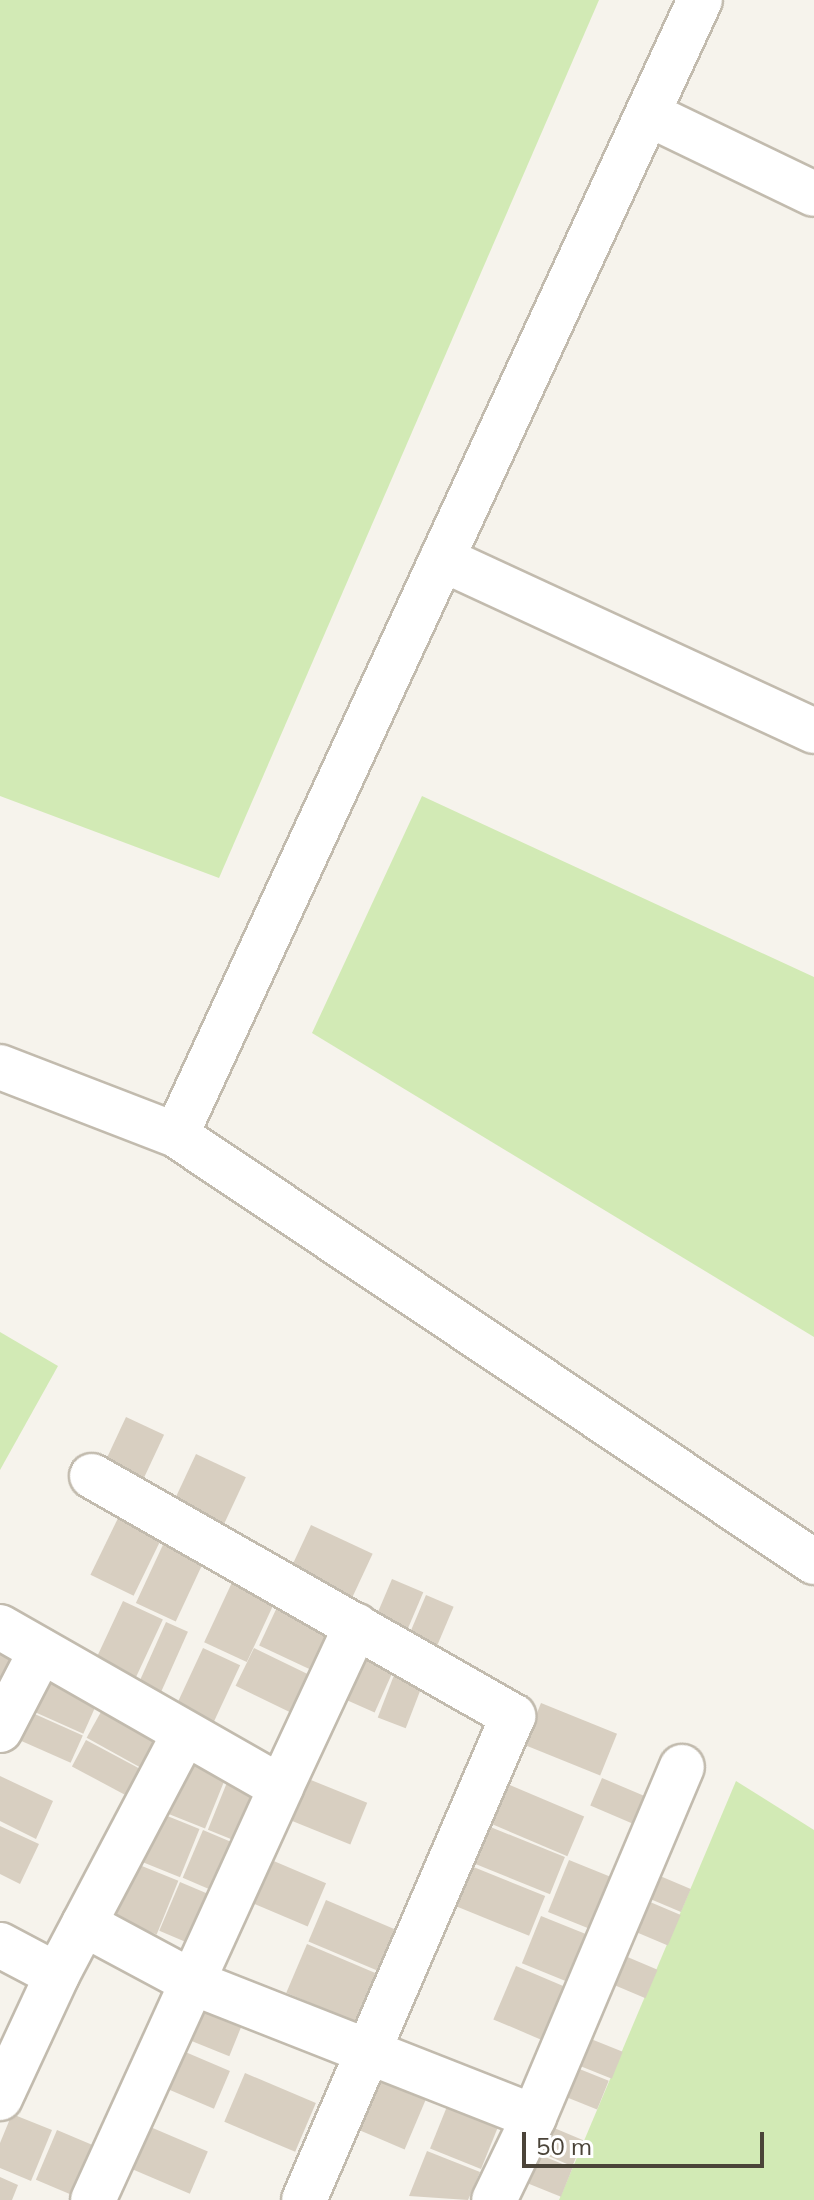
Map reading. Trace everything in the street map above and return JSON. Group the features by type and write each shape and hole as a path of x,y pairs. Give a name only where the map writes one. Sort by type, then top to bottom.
{"street":[{"path":"176,1135 700,0"},
{"path":"648,114 814,194"},
{"path":"442,559 814,731"},
{"path":"0,1067 176,1135 814,1562"},
{"path":"92,1476 513,1716 373,2052 304,2200"},
{"path":"93,2200 356,1626"},
{"path":"0,1627 281,1787"},
{"path":"0,1730 41,1651"},
{"path":"0,2098 57,1975 184,1734"},
{"path":"494,2200 534,2117 682,1767"},
{"path":"84,1924 194,1983 534,2117"},
{"path":"0,1945 57,1975"}],"green space":[{"path":"0,0 599,0 219,878 0,796"},
{"path":"422,796 814,977 814,1337 312,1033"},
{"path":"0,1332 58,1366 0,1470"},
{"path":"736,1781 814,1830 814,2200 559,2200"}],"building":[{"path":"126,1417 164,1435 142,1483 104,1465"},
{"path":"196,1454 246,1477 223,1527 173,1504"},
{"path":"122,1510 165,1531 134,1596 90,1575"},
{"path":"311,1525 373,1554 351,1600 289,1571"},
{"path":"168,1534 208,1553 176,1621 136,1603"},
{"path":"235,1576 278,1596 247,1662 204,1642"},
{"path":"392,1579 423,1592 405,1636 374,1622"},
{"path":"426,1595 454,1607 435,1651 407,1639"},
{"path":"123,1601 163,1620 132,1685 93,1666"},
{"path":"279,1603 336,1630 316,1672 259,1646"},
{"path":"166,1622 188,1632 159,1697 137,1687"},
{"path":"0,1639 17,1647 0,1680"},
{"path":"203,1648 240,1665 211,1727 174,1710"},
{"path":"254,1648 318,1679 299,1717 236,1686"},
{"path":"362,1650 396,1665 375,1713 341,1698"},
{"path":"46,1670 101,1694 83,1734 29,1709"},
{"path":"396,1670 424,1681 406,1728 378,1718"},
{"path":"107,1701 162,1732 142,1768 87,1738"},
{"path":"541,1703 617,1734 600,1775 524,1745"},
{"path":"28,1711 83,1735 71,1763 16,1738"},
{"path":"86,1740 140,1769 126,1795 72,1766"},
{"path":"183,1755 228,1773 205,1829 161,1811"},
{"path":"230,1775 269,1791 247,1845 208,1830"},
{"path":"0,1776 53,1801 36,1839 0,1821"},
{"path":"306,1778 367,1803 350,1844 289,1820"},
{"path":"602,1778 656,1801 645,1829 590,1806"},
{"path":"505,1783 584,1817 567,1856 488,1823"},
{"path":"155,1811 200,1829 180,1877 136,1859"},
{"path":"0,1826 39,1844 20,1884 0,1874"},
{"path":"488,1826 565,1857 550,1894 473,1863"},
{"path":"203,1830 241,1846 220,1894 183,1878"},
{"path":"269,1859 326,1883 308,1926 251,1902"},
{"path":"569,1860 619,1880 598,1932 548,1912"},
{"path":"132,1862 178,1881 157,1935 110,1916"},
{"path":"471,1866 545,1896 529,1936 455,1906"},
{"path":"653,1873 691,1889 681,1912 643,1896"},
{"path":"180,1882 218,1898 197,1947 159,1931"},
{"path":"643,1899 681,1915 668,1945 630,1929"},
{"path":"326,1900 396,1930 378,1971 308,1941"},
{"path":"541,1916 592,1937 573,1984 522,1963"},
{"path":"307,1944 379,1974 358,2023 286,1993"},
{"path":"618,1953 658,1970 645,1998 606,1982"},
{"path":"516,1966 568,1988 546,2042 493,2019"},
{"path":"202,2001 245,2018 229,2056 187,2039"},
{"path":"581,2035 623,2052 612,2079 570,2062"},
{"path":"183,2051 230,2071 214,2109 167,2089"},
{"path":"567,2064 609,2081 597,2110 555,2093"},
{"path":"245,2073 316,2103 295,2152 224,2122"},
{"path":"378,2074 428,2095 405,2149 355,2128"},
{"path":"448,2104 499,2125 481,2169 430,2149"},
{"path":"12,2114 52,2130 31,2181 0,2168 0,2143"},
{"path":"540,2122 583,2140 572,2166 529,2148"},
{"path":"148,2126 208,2151 190,2194 130,2168"},
{"path":"57,2130 100,2148 79,2198 36,2180"},
{"path":"528,2150 573,2168 561,2197 516,2179"},
{"path":"427,2151 480,2172 468,2200 409,2196"},
{"path":"0,2177 18,2185 12,2200 0,2200"}]}
